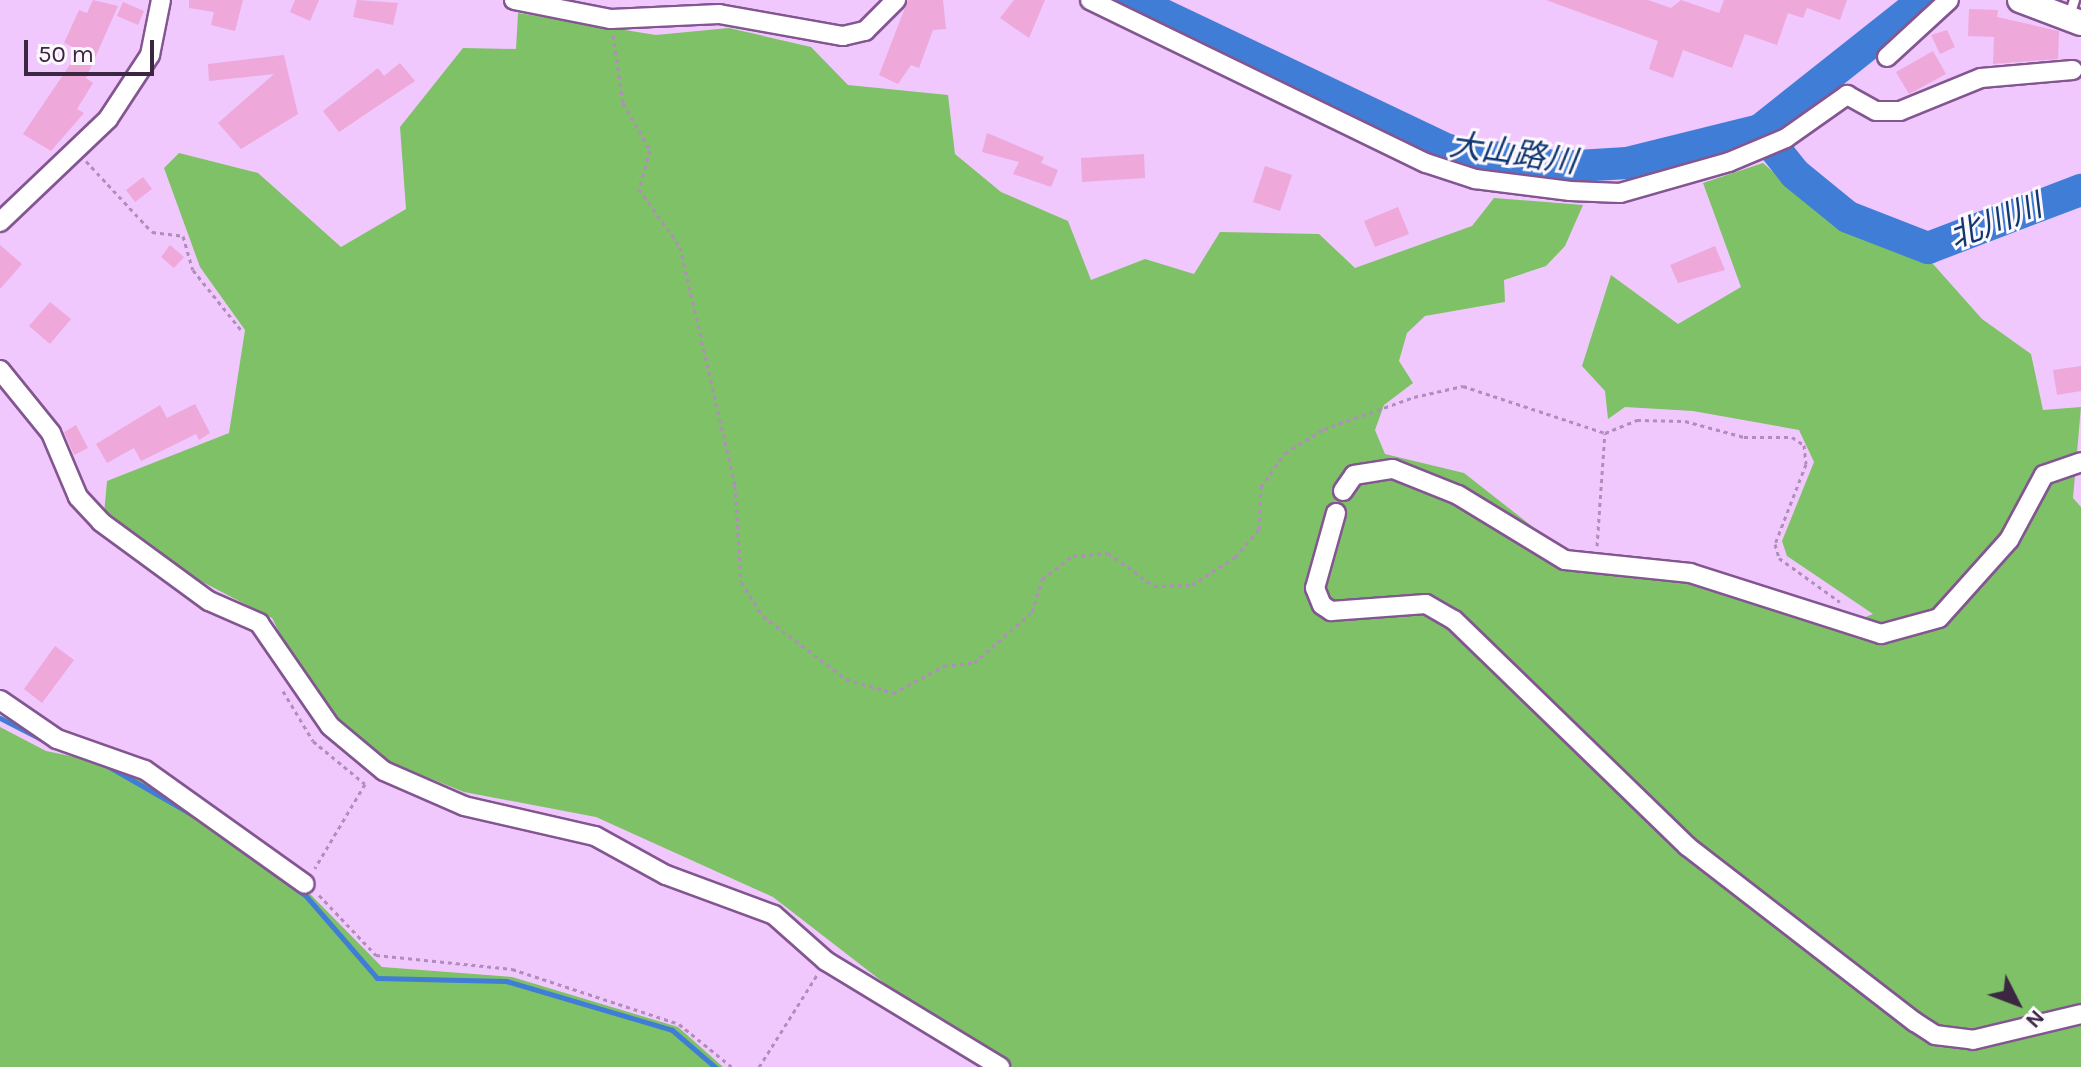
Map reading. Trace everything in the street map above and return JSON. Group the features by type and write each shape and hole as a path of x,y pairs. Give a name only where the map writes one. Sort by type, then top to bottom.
{"street":[{"path":"0,222 108,119 150,55 161,0"},
{"path":"514,0 611,19 719,14 843,36 865,31 896,0"},
{"path":"1090,0 1426,163 1475,179 1570,191 1620,193 1729,162 1786,138 1847,95 1876,111 1900,111 1981,78 2073,70"},
{"path":"1887,57 1949,0"},
{"path":"2020,0 2074,14"},
{"path":"0,370 51,433 78,497 101,522 209,601 259,623 330,726 384,771 464,806 595,836 666,875 774,915 826,961 1000,1067"},
{"path":"1343,491 1354,475 1393,469 1458,495 1565,560 1690,573 1817,609 1861,630 1909,632 1939,618 1966,592 2009,540 2044,475 2081,462"},
{"path":"1336,513 1315,588 1322,605 1331,611 1426,604 1454,620 1687,846 1915,1022 1935,1035 1973,1040 2081,1014"},
{"path":"0,700 57,739 145,770 305,884"}],"path":[{"path":"611,19 623,103 650,150 639,189 680,247 735,485 741,582 763,616 846,679 893,693 944,666 974,663 1032,612 1042,579 1073,556 1108,553 1154,586 1192,585 1235,557 1259,529 1261,487 1285,453 1324,429 1414,397 1463,386 1605,433 1637,420 1685,421 1804,445 1806,464 1775,544 1779,558 1842,603"},
{"path":"76,150 152,232 183,236 193,270 241,330"},
{"path":"1605,433 1596,543 1606,562"},
{"path":"281,681 313,741 365,784 305,884 376,955 512,969 679,1024 732,1067"},
{"path":"759,1067 826,961"}],"green space":[{"path":"518,13 656,35 729,28 811,47 848,85 948,95 955,154 1001,192 1068,221 1091,280 1145,259 1194,274 1220,232 1319,234 1355,268 1472,226 1494,198 1583,205 1565,246 1546,266 1504,280 1505,302 1425,316 1407,333 1399,361 1413,383 1384,405 1375,430 1385,454 1464,473 1575,560 1671,570 1863,618 1873,614 1787,556 1782,541 1814,462 1799,430 1693,411 1625,407 1608,419 1605,391 1582,366 1611,275 1678,324 1741,287 1703,183 1763,163 1803,199 1933,264 1982,319 2031,354 2043,410 2081,407 2073,498 2081,507 2081,1067 1012,1067 932,1020 773,897 596,817 464,792 389,762 337,722 302,677 272,618 191,576 104,514 107,481 229,433 245,330 200,267 164,168 179,153 258,173 341,247 406,209 400,127 463,48 516,49"},
{"path":"0,727 46,751 118,766 215,822 311,895 382,967 512,977 678,1027 723,1067 0,1067"}],"building":[{"path":"93,0 118,6 86,78 93,83 77,109 84,113 51,151 23,134 80,50 64,43 79,10 87,13"},
{"path":"189,0 243,0 235,31 211,25 214,12 189,8"},
{"path":"295,0 319,0 310,21 290,12"},
{"path":"357,0 398,3 393,25 353,17"},
{"path":"908,0 943,0 946,29 933,30 919,68 911,65 898,84 879,75"},
{"path":"1014,0 1045,0 1029,38 1000,18"},
{"path":"1546,0 1648,0 1671,8 1681,0 1719,13 1724,0 1847,0 1840,20 1807,8 1803,18 1788,13 1777,45 1745,34 1732,68 1683,50 1673,78 1649,69 1658,41"},
{"path":"123,2 144,11 138,25 117,16"},
{"path":"1969,9 1998,10 1997,17 2059,31 2058,59 1993,64 1994,37 1968,36"},
{"path":"1947,30 1955,47 1940,54 1931,35"},
{"path":"1933,51 1946,74 1909,94 1896,72"},
{"path":"284,55 298,114 241,149 218,123 274,74 209,81 208,64"},
{"path":"400,63 415,81 339,132 323,111 378,68 384,76"},
{"path":"987,133 1044,157 1041,163 1058,170 1051,187 1013,174 1019,162 982,152"},
{"path":"1144,154 1145,178 1082,182 1081,158"},
{"path":"1265,166 1292,175 1280,211 1253,202"},
{"path":"143,177 152,189 135,202 126,190"},
{"path":"1398,207 1409,234 1375,247 1364,221"},
{"path":"0,245 22,264 0,289"},
{"path":"170,245 184,257 174,268 161,257"},
{"path":"1715,246 1725,270 1678,283 1670,265"},
{"path":"50,302 71,319 50,344 29,326"},
{"path":"2081,366 2081,391 2057,395 2053,370"},
{"path":"195,404 210,433 199,440 196,434 141,461 134,448 107,463 96,444 160,405 167,418"},
{"path":"76,425 88,448 74,455 64,432"},
{"path":"55,646 74,660 42,703 24,689"}],"waterway":[{"name":"大山路川","path":"1132,0 1448,150 1561,167 1627,163 1760,130 1924,0"},
{"name":"北川川","path":"1760,130 1795,174 1848,217 1928,248 2081,190"},
{"path":"0,718 45,741"},
{"path":"106,765 198,818"},
{"path":"216,831 306,896 377,978 506,981 672,1030 715,1067"}]}
